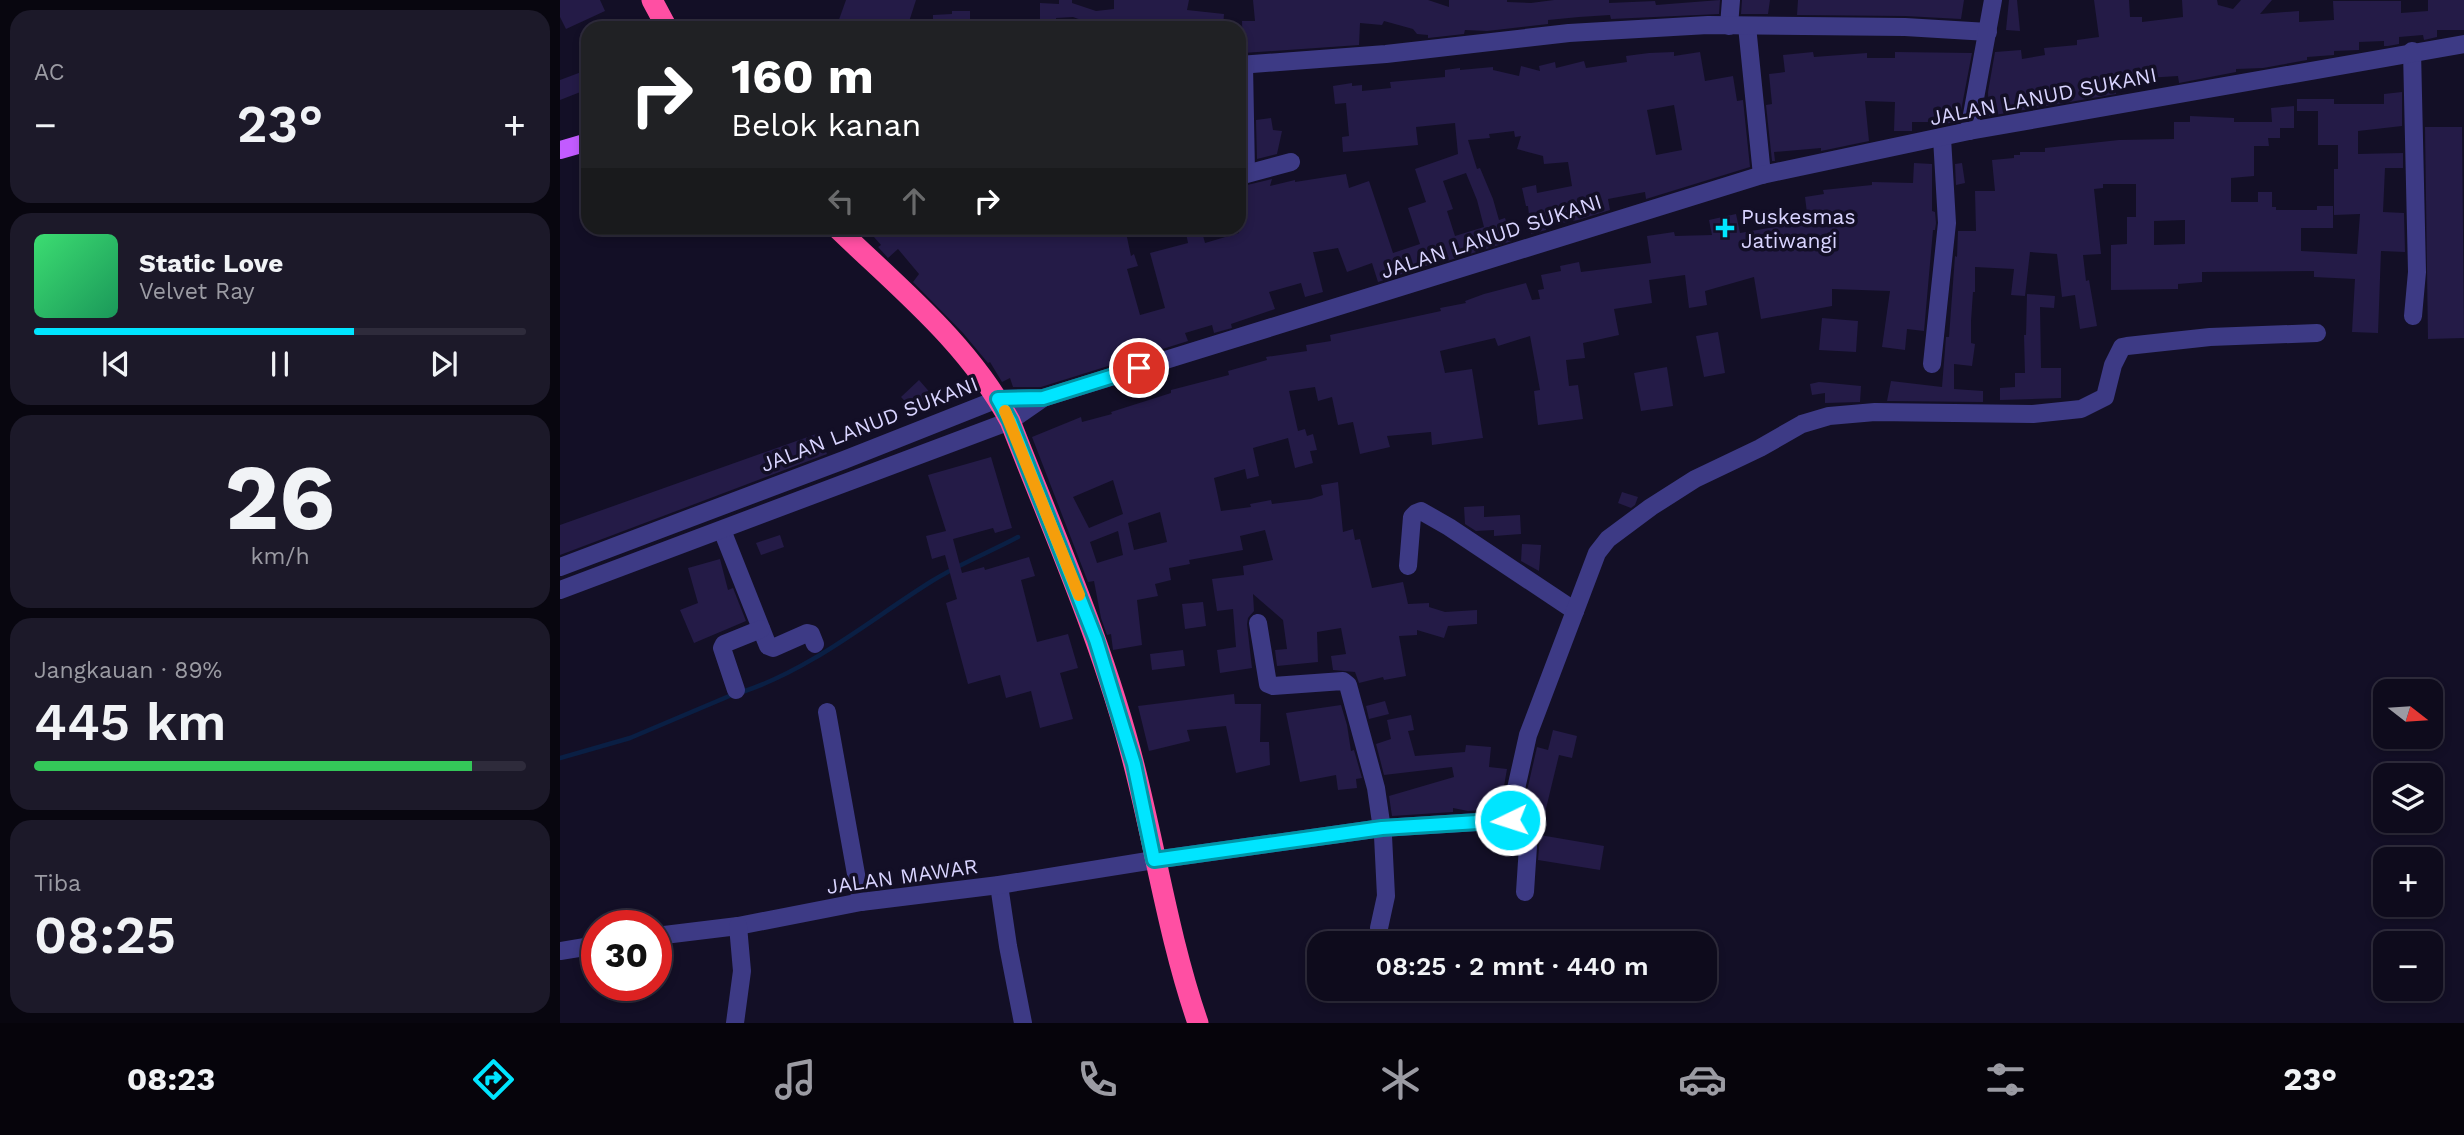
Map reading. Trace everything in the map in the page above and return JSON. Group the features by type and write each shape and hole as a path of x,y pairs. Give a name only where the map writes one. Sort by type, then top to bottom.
{"highway":[{"path":"653,3 663,21"},
{"path":"845,235 945,332 977,369 1010,421 1096,640 1134,764 1154,860 1197,1021"}],"main road":[{"path":"560,150 581,144"}],"street":[{"path":"1731,0 1738,26 1762,175"},
{"path":"1969,131 1993,0"},
{"path":"1246,65 1387,54 1569,33 1738,26 1894,26 1988,32"},
{"name":"JALAN LANUD SUKANI","path":"560,567 998,399 1043,398 1762,175 1969,131 2464,44"},
{"path":"2413,51 2417,272 2413,316"},
{"path":"1932,364 1947,223 1942,138"},
{"path":"1246,173 1291,162"},
{"path":"1525,892 1528,846 1523,835 1510,820 1528,735 1597,553 1608,539 1667,496 1695,479 1760,449 1802,424 1829,415 1875,412 2033,414 2081,409 2105,397 2113,365 2122,348 2127,345 2210,337 2317,333"},
{"path":"560,590 1010,421 1043,398"},
{"path":"733,500 743,523"},
{"path":"1408,566 1412,517 1421,511 1575,611"},
{"path":"722,530 768,646 773,648 807,633 811,634 815,644"},
{"path":"1258,623 1268,684 1273,686 1343,681 1348,685 1376,788 1382,828 1386,897 1379,928"},
{"path":"736,690 722,648 724,644 761,629"},
{"path":"827,712 861,902"},
{"name":"JALAN MAWAR","path":"672,934 738,926 861,902 999,885 1382,828 1510,820"},
{"path":"999,885 1023,1023"},
{"path":"735,1023 741,971 738,926"},
{"path":"560,951 581,948"}],"building":[{"path":"560,0 600,0 605,11 566,29 560,17"},
{"path":"846,0 916,0 909,21 838,21"},
{"path":"1059,0 1072,0 1072,3 1096,11 1114,9 1114,0 1189,0 1187,10 1224,14 1224,21 1084,21 1073,17 1040,21 1040,3 1059,4"},
{"path":"1253,0 1428,0 1449,7 1449,0 1507,0 1531,3 1554,0 1609,0 1609,3 1655,1 1656,5 1720,0 1719,14 1611,19 1610,15 1579,17 1548,20 1548,24 1487,31 1465,30 1464,34 1428,38 1428,35 1417,34 1413,29 1384,21 1382,25 1360,23 1359,45 1246,53 1246,21 1255,21"},
{"path":"1742,0 1770,0 1768,14 1741,14"},
{"path":"1798,0 1964,0 1961,19 1797,15"},
{"path":"2009,0 2017,0 2020,31 2006,30"},
{"path":"2094,0 2129,0 2130,17 2142,17 2142,22 2183,17 2182,0 2217,0 2218,5 2233,9 2241,0 2272,0 2260,14 2299,11 2299,22 2334,20 2333,1 2401,1 2401,13 2428,11 2428,0 2464,0 2464,30 2437,30 2437,37 2424,40 2423,35 2399,37 2399,44 2388,46 2384,46 2384,41 2359,42 2359,50 2334,51 2334,55 2307,57 2307,60 2263,68 2236,69 2236,72 2179,83 2178,76 2115,80 2116,94 1989,116 1988,92 1995,52 2021,50 2022,59 2045,55 2044,48 2077,45 2077,40 2099,37"},
{"path":"952,11 970,11 970,21 933,21 933,15 952,14"},
{"path":"1674,52 1674,56 1700,52 1705,81 1733,76 1737,101 1743,100 1750,167 1646,199 1645,192 1608,199 1610,210 1546,226 1546,230 1531,234 1528,206 1522,188 1536,185 1537,193 1572,186 1568,162 1544,164 1543,156 1517,149 1521,136 1515,137 1514,131 1489,134 1490,138 1468,140 1499,220 1505,218 1512,241 1378,282 1372,263 1347,272 1338,248 1313,252 1323,292 1305,297 1301,283 1269,292 1275,309 1231,324 1232,328 1214,333 1212,325 1185,333 1188,341 1041,387 1013,387 1010,378 1002,382 990,362 988,363 913,282 919,274 898,249 888,258 872,235 1126,235 1131,256 1134,254 1138,266 1127,269 1140,315 1165,308 1150,253 1188,243 1186,235 1203,235 1205,243 1232,235 1246,235 1246,185 1272,179 1270,186 1346,174 1349,188 1369,181 1393,253 1420,244 1408,208 1426,202 1415,169 1458,154 1455,123 1416,127 1418,145 1343,152 1342,137 1349,136 1346,103 1335,104 1333,86 1352,83 1352,86 1362,85 1362,91 1391,88 1390,82 1445,77 1445,70 1460,68 1493,67 1493,70 1519,76 1521,66 1540,71 1539,66 1555,62 1556,68 1584,61 1586,68 1627,62 1626,56","holes":["1674,105 1682,150 1656,155 1647,110","1466,173 1484,227 1455,236 1447,211 1453,209 1443,181"]},
{"path":"1813,52 1814,57 1867,53 1867,58 1895,58 1895,52 1972,53 1959,121 1945,124 1912,122 1912,131 1894,131 1895,102 1865,101 1869,141 1821,151 1821,148 1774,152 1775,161 1772,161 1766,105 1772,104 1769,74 1785,72 1783,55"},
{"path":"581,72 581,92 560,100 560,80"},
{"path":"2402,92 2402,126 2358,131 2358,154 2403,153 2403,168 2385,168 2383,212 2404,213 2405,252 2381,251 2378,333 2352,332 2355,279 2314,277 2314,271 2202,272 2202,282 2178,284 2178,289 2111,290 2111,245 2127,244 2127,217 2136,217 2136,184 2103,184 2103,188 2094,189 2101,254 2083,255 2097,326 2080,329 2075,295 2062,297 2057,254 2030,252 2025,296 2011,295 2014,269 1975,267 1971,321 1971,343 1975,344 1972,366 1954,364 1954,389 1983,391 1983,402 1887,401 1891,381 1942,387 1958,231 1976,231 1975,191 1995,191 1992,160 2014,158 2014,155 2020,155 2020,152 2045,152 2045,148 2119,140 2174,139 2174,122 2190,122 2190,116 2234,118 2234,122 2272,122 2271,108 2294,106 2294,128 2280,128 2280,138 2268,138 2269,146 2254,146 2254,176 2231,178 2231,202 2258,202 2258,192 2272,192 2272,207 2276,207 2276,210 2317,210 2317,206 2333,206 2333,228 2301,228 2301,251 2357,254 2360,214 2334,215 2334,169 2338,169 2338,145 2318,145 2318,111 2297,111 2297,99 2334,99 2334,104 2384,104 2384,94","holes":["2185,220 2185,244 2154,245 2154,221"]},
{"path":"1271,118 1273,130 1282,131 1277,154 1257,159 1256,120"},
{"path":"2425,127 2462,127 2464,338 2428,339"},
{"path":"1914,163 1932,164 1932,211 1935,212 1936,223 1933,230 1924,331 1907,329 1905,350 1882,347 1890,291 1832,289 1832,306 1761,319 1754,277 1705,291 1707,305 1689,308 1685,275 1649,280 1652,303 1614,309 1619,335 1583,343 1585,358 1566,360 1569,386 1578,385 1583,419 1538,425 1534,391 1540,390 1530,336 1498,346 1495,338 1440,351 1445,373 1472,369 1483,438 1432,445 1431,432 1387,436 1390,447 1360,454 1353,422 1338,425 1332,397 1318,401 1315,387 1289,391 1298,431 1305,429 1307,436 1313,434 1317,450 1310,451 1313,463 1295,468 1288,438 1253,448 1259,476 1247,479 1245,469 1214,478 1221,511 1251,507 1250,504 1271,500 1272,504 1311,499 1323,495 1321,485 1338,482 1343,532 1353,529 1355,540 1360,539 1372,588 1403,582 1408,604 1429,603 1429,607 1445,612 1477,610 1477,624 1448,626 1444,638 1417,630 1417,635 1399,636 1406,676 1384,680 1383,677 1359,683 1355,672 1333,670 1331,656 1346,654 1341,628 1317,632 1318,662 1277,666 1275,650 1287,649 1283,620 1253,594 1254,611 1247,624 1252,668 1220,673 1217,650 1236,647 1233,609 1217,611 1212,579 1244,575 1243,566 1273,560 1265,530 1240,536 1243,550 1189,560 1190,564 1169,568 1171,580 1155,584 1158,596 1137,600 1142,645 1113,650 1111,634 1107,635 1101,618 1094,581 1088,582 1032,437 1081,417 1082,422 1112,414 1111,412 1171,393 1171,390 1229,375 1228,371 1267,360 1266,357 1307,351 1306,345 1331,341 1330,335 1441,311 1440,308 1466,303 1465,301 1484,294 1526,283 1532,300 1540,299 1538,290 1544,289 1541,275 1561,271 1560,266 1579,262 1581,272 1651,263 1647,236 1674,232 1675,236 1712,235 1709,220 1736,214 1740,233 1808,221 1805,197 1824,194 1823,190 1872,185 1872,182 1913,183","holes":["1113,480 1123,514 1089,528 1073,497","1160,512 1167,542 1134,550 1128,523","1118,531 1123,555 1097,563 1090,542"]},
{"path":"1962,163 1965,183 1956,185 1955,164"},
{"path":"2027,294 2055,296 2054,308 2040,307 2041,368 2061,368 2061,398 2000,400 2000,388 2015,387 2015,373 2025,373"},
{"path":"1822,318 1858,321 1856,352 1819,350"},
{"path":"1718,332 1725,373 1704,377 1696,336"},
{"path":"1667,367 1673,406 1641,411 1634,373"},
{"path":"919,380 933,396 915,412 901,397"},
{"path":"1819,382 1861,386 1860,402 1825,403 1825,393 1812,395 1810,384"},
{"path":"819,433 827,454 560,555 560,525"},
{"path":"991,457 1012,528 995,533 993,528 953,539 962,573 984,567 985,570 1029,557 1035,576 1021,580 1037,642 1068,634 1078,668 1060,673 1073,719 1040,728 1031,691 1006,698 1000,675 968,684 946,603 957,599 945,555 932,559 926,536 946,531 928,475"},
{"path":"1622,492 1638,497 1635,505 1631,508 1618,503"},
{"path":"1484,506 1484,517 1520,515 1521,534 1494,536 1494,530 1476,531 1465,524 1464,507"},
{"path":"780,535 784,547 761,555 756,543"},
{"path":"1522,544 1541,545 1539,571 1521,561"},
{"path":"720,559 728,590 733,588 746,621 694,643 680,610 698,603 688,568"},
{"path":"1203,602 1206,626 1185,629 1182,604"},
{"path":"1183,650 1185,666 1152,670 1150,654"},
{"path":"1234,694 1235,704 1261,704 1260,742 1269,742 1270,765 1236,773 1226,726 1187,730 1190,741 1149,751 1138,706"},
{"path":"1385,701 1389,714 1369,719 1366,706"},
{"path":"1341,705 1351,751 1354,750 1362,778 1356,779 1357,788 1338,790 1336,775 1300,782 1286,713"},
{"path":"1411,715 1414,730 1408,731 1415,756 1465,752 1466,745 1491,747 1489,767 1507,769 1500,809 1468,811 1453,808 1453,812 1392,816 1389,796 1454,777 1452,767 1384,775 1376,744 1391,739 1387,720"},
{"path":"1553,730 1577,736 1572,758 1559,755 1541,829 1531,827 1521,817 1537,747 1548,750"},
{"path":"1540,835 1604,846 1600,870 1538,860"}],"waterway":[{"path":"742,692 817,657 942,575 1018,537"},
{"path":"560,758 630,738 734,694"}],"slow traffic":[{"path":"1005,411 1079,595"}],"place":[{"name":"Puskesmas Jatiwangi","path":"1725,228"}],"route":[{"path":"1139,368 1043,398 998,399 1010,421 1096,640 1134,764 1154,860 1382,828 1510,820"}]}
